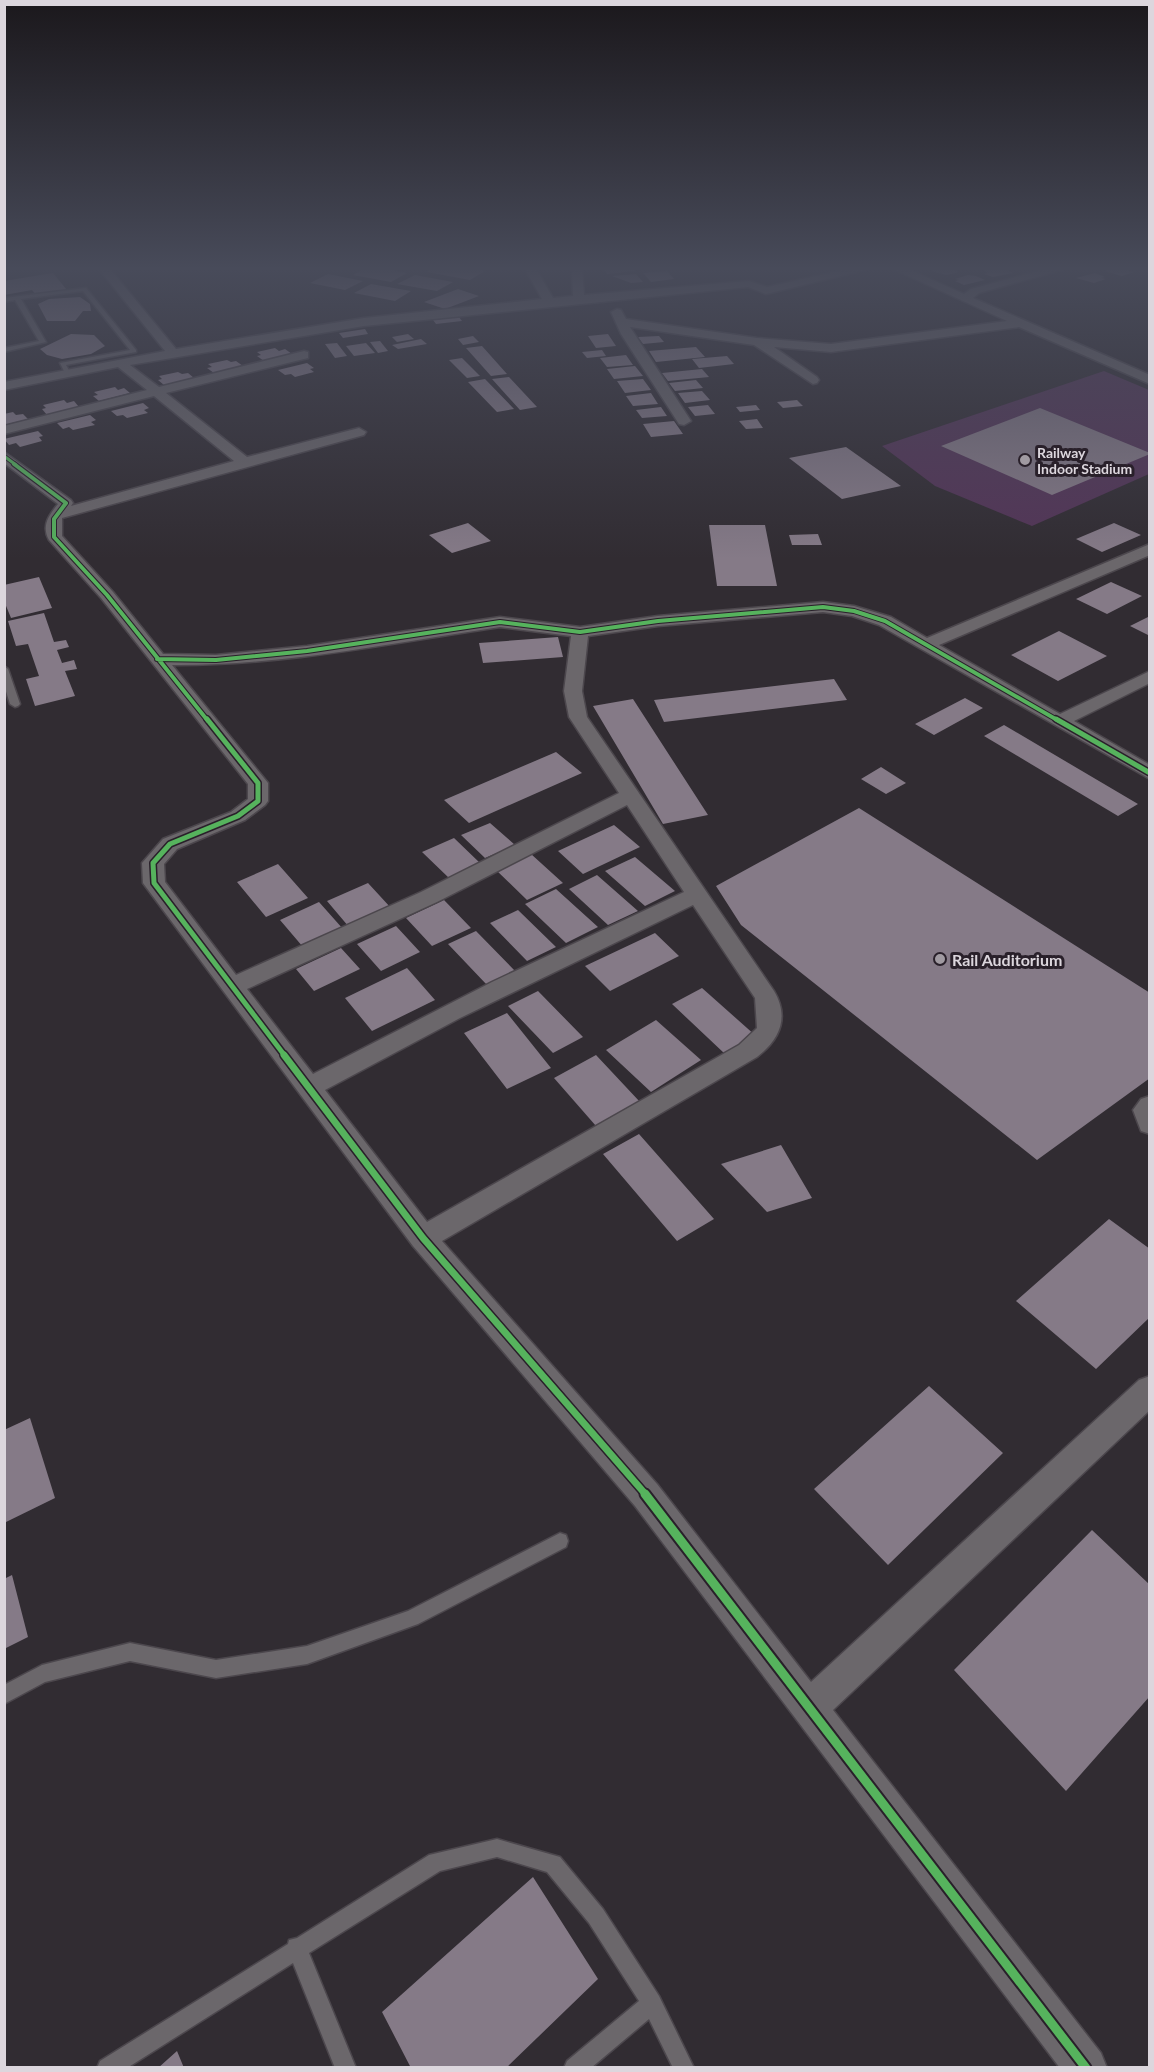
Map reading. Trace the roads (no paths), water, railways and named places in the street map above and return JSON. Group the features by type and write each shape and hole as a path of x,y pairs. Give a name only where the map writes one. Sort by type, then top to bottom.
{"street":[{"path":"4,386 107,366"},
{"path":"123,366 245,462"},
{"path":"4,430 262,366"},
{"path":"648,366 684,421"},
{"path":"794,366 813,380"},
{"path":"1116,366 1149,380"},
{"path":"57,516 358,432"},
{"path":"4,456 66,503 54,519 54,537 107,595 258,783 258,801 238,816 170,844 153,863 154,883 423,1238 646,1495 1086,2067"},
{"path":"927,645 1149,549"},
{"path":"157,659 216,660 307,651 500,622 580,632 658,621 823,607 854,611 885,621 1149,773"},
{"path":"423,1238 748,1051 765,1039 772,1021 766,997 578,717 573,691 580,632"},
{"path":"1060,721 1149,676"},
{"path":"232,986 429,897 630,795"},
{"path":"308,1088 382,1046 545,965 696,895"},
{"path":"1149,1106 1146,1110 1149,1124"},
{"path":"810,1707 1149,1390"}],"lane":[{"path":"63,366 68,374"},
{"path":"4,669 15,704"},
{"path":"4,1695 42,1674 130,1652 216,1669 307,1655 412,1618 560,1541"},
{"path":"107,2067 436,1862 497,1848 553,1864 596,1916 652,2003 684,2067"},
{"path":"297,1947 346,2067"},
{"path":"574,2067 652,2003"}],"place":[{"name":"Railway Indoor Stadium","path":"1025,460"},
{"name":"Rail Auditorium","path":"940,959"}]}
